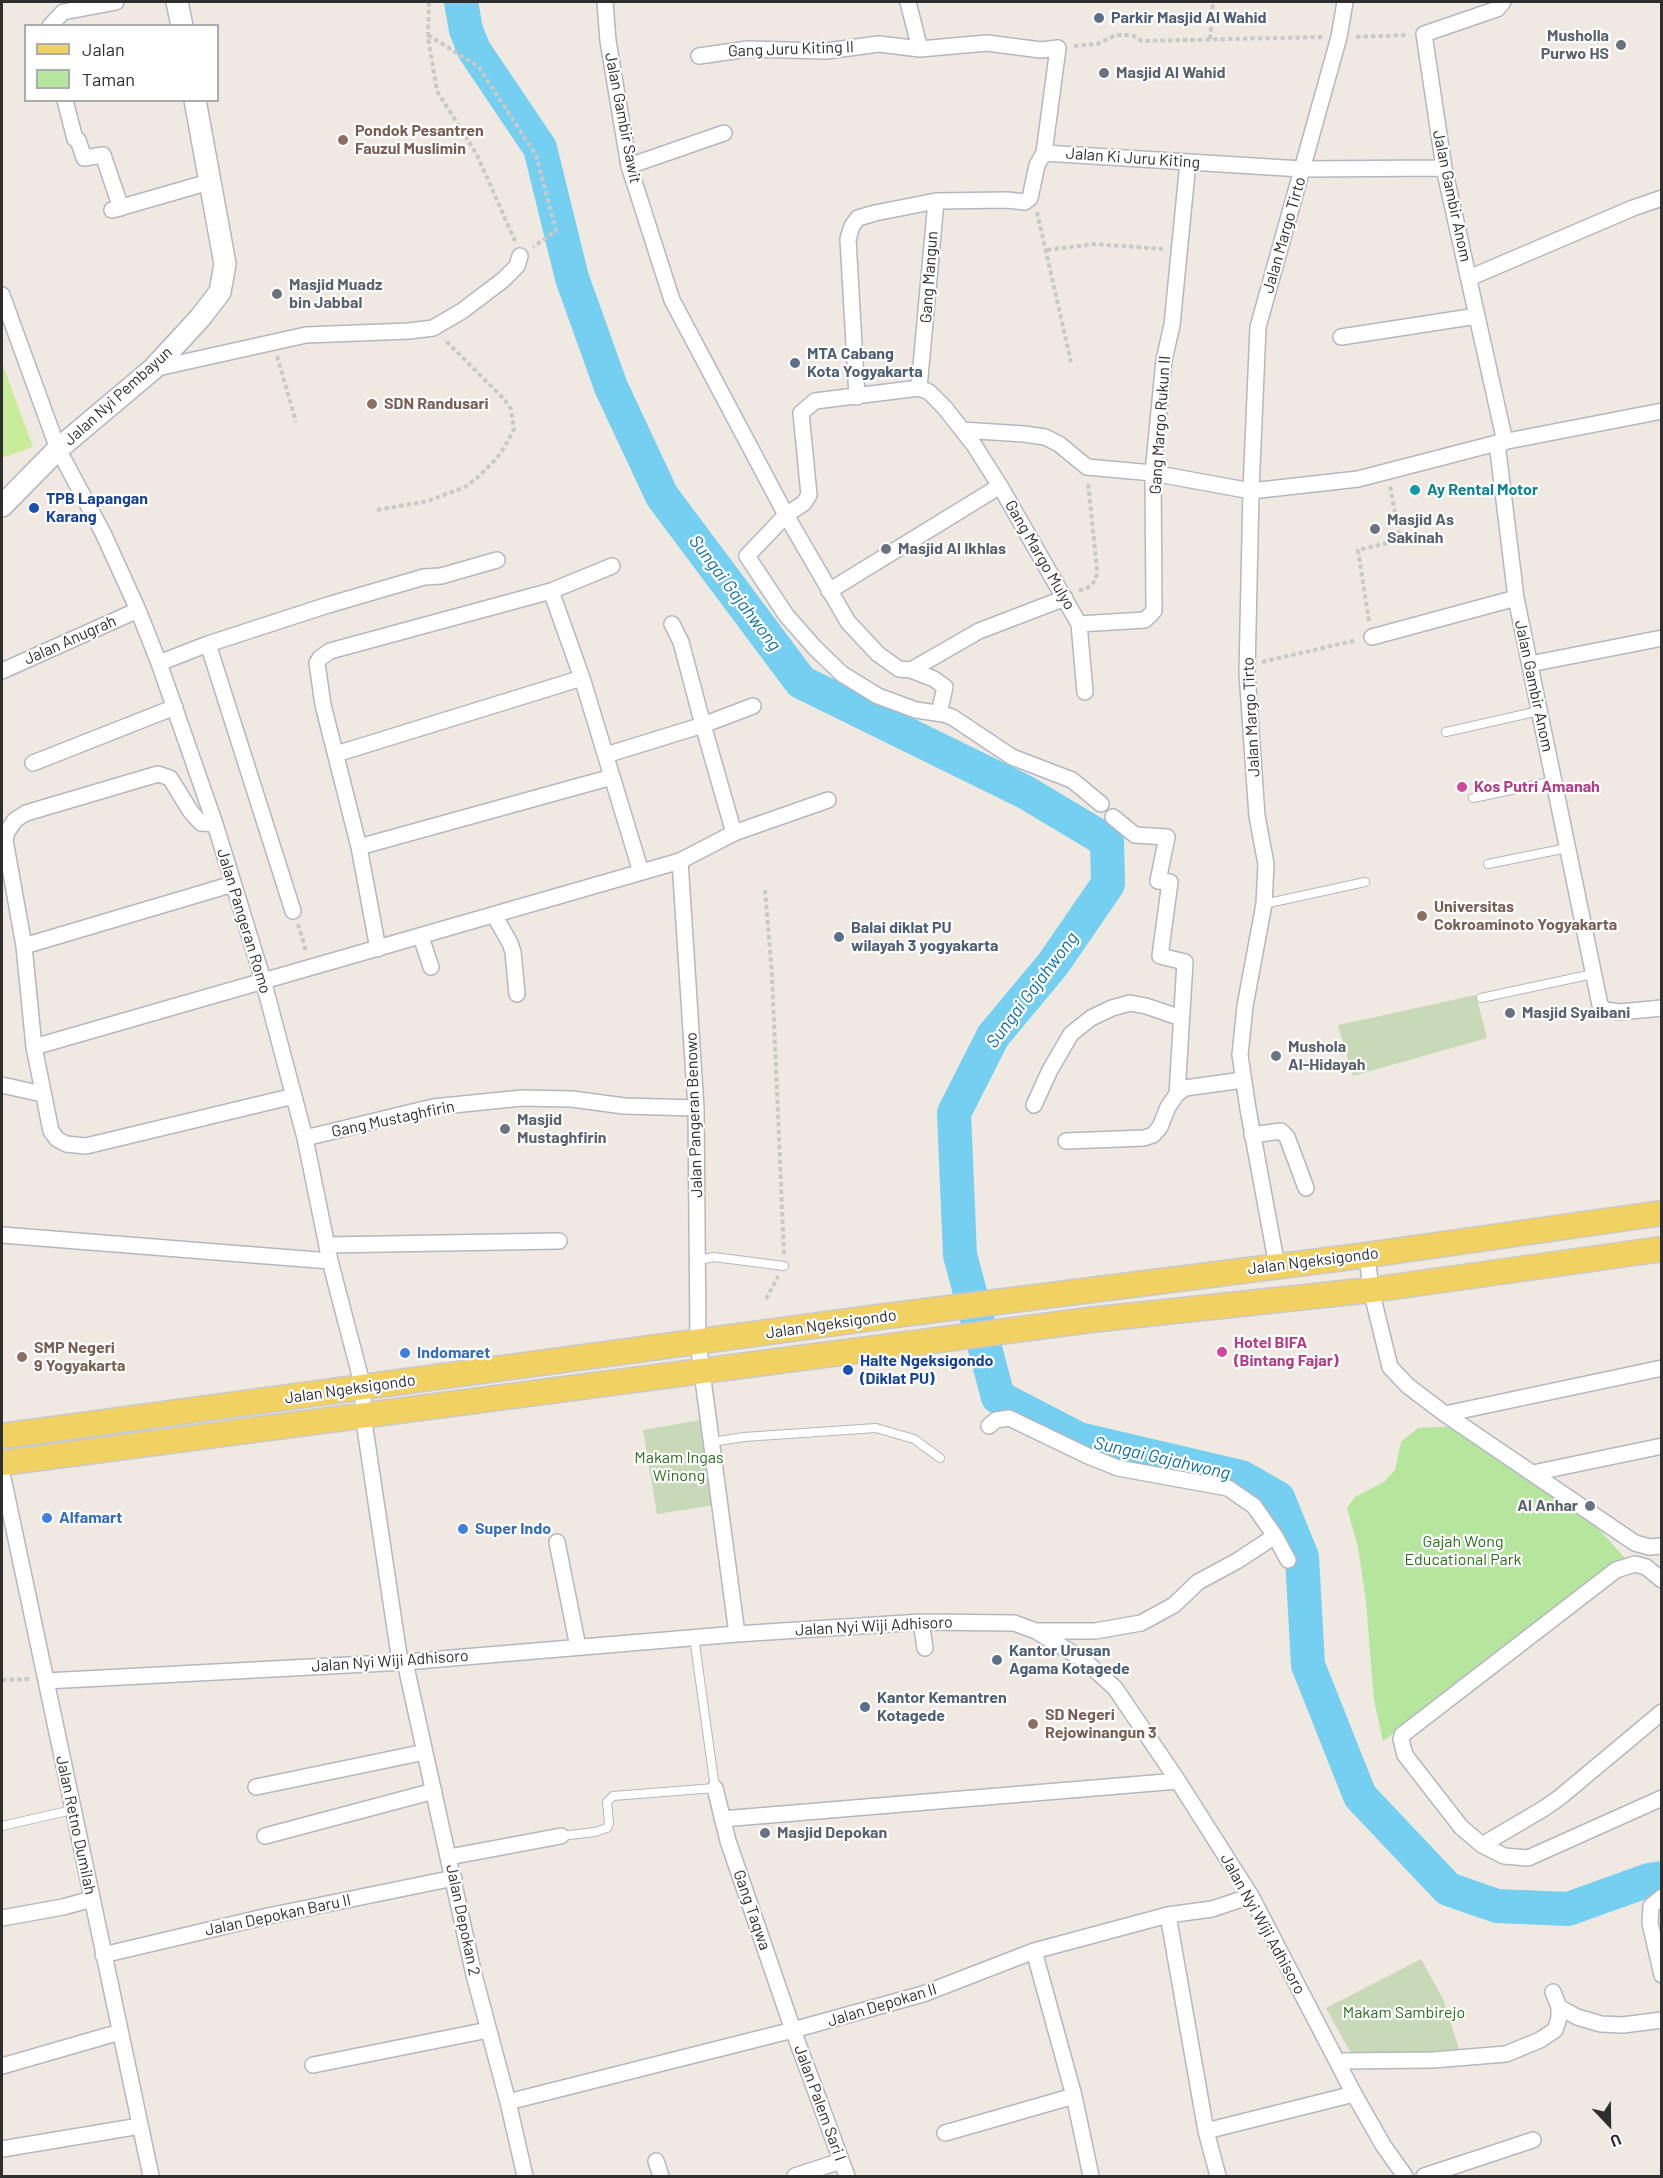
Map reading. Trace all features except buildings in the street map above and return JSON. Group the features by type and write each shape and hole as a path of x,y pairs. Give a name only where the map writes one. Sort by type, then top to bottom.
{"main road":[{"name":"Jalan Ngeksigondo","path":"2,1437 879,1317 1368,1255 1662,1213"},
{"name":"Jalan Ngeksigondo","path":"2,1463 881,1346 1090,1320 1371,1290 1662,1249"}],"street":[{"path":"52,24 63,12 116,2"},
{"path":"177,2 182,24"},
{"name":"Jalan Gambir Sawit","path":"609,2 608,41 629,166 672,300 786,515 848,622 878,654 898,669 911,670 934,679 945,687 940,709 943,714"},
{"path":"908,2 920,49 987,43 1041,51 1058,48"},
{"name":"Jalan Margo Tirto","path":"1277,1266 1252,1135 1240,1055 1244,1016 1264,904 1266,864 1257,816 1247,666 1258,327 1339,37 1345,2"},
{"path":"1424,34 1497,9 1503,2"},
{"name":"Jalan Gambir Anom","path":"1424,34 1444,168 1477,316 1501,442 1516,598 1600,1005 1605,1010 1620,1012 1662,1008"},
{"name":"Gang Juru Kiting II","path":"699,57 748,49 826,51 879,44 920,49"},
{"name":"Jalan Ki Juru Kiting","path":"1058,48 1044,153 1302,169 1444,168"},
{"path":"66,102 75,139 78,140 84,158 103,155 116,209 209,182"},
{"name":"Jalan Nyi Pembayun","path":"2,506 58,449 153,369 200,318 220,292 225,264 195,102"},
{"path":"629,166 724,133"},
{"path":"857,397 848,239 852,226 858,218 936,201 1007,200 1024,202 1030,198 1037,165 1044,153"},
{"name":"Gang Margo Rukun II","path":"1079,624 1145,620 1154,611 1154,473 1164,360 1172,325 1188,162"},
{"path":"1469,278 1633,208 1662,198"},
{"name":"Gang Mangun","path":"919,388 936,201"},
{"path":"153,369 306,334 410,331 433,328 503,280 517,266 520,256"},
{"name":"Jalan Pangeran Romo","path":"2,295 58,449 103,533 159,663 215,824 263,980 305,1138 328,1253 363,1387 363,1415 402,1662"},
{"path":"1341,338 1477,316"},
{"path":"919,388 815,401 801,413 809,495 804,503 786,515 747,556 786,615 842,674 878,696 916,710 952,717 1012,757 1072,780 1101,804"},
{"name":"Gang Margo Mulyo","path":"919,388 929,392 962,430 1000,486 1065,598 1079,624 1085,692"},
{"path":"962,430 1045,437 1059,444 1087,467 1154,473 1251,490 1358,479 1501,442 1662,411"},
{"path":"829,591 1000,486"},
{"path":"159,663 208,644 328,605 424,577 441,576 496,560"},
{"path":"378,949 359,847 323,705 317,663 330,651 551,591 612,566"},
{"path":"551,591 582,678 641,872"},
{"path":"911,670 980,631 1065,598"},
{"path":"1372,637 1516,598"},
{"name":"Jalan Anugrah","path":"2,671 138,610"},
{"path":"672,624 681,642 734,833"},
{"path":"1530,664 1662,638"},
{"path":"208,644 293,911"},
{"path":"336,754 582,678"},
{"path":"33,763 175,706"},
{"path":"606,755 703,725 753,706"},
{"path":"215,824 201,823 191,812 170,778 158,774 26,813 15,820 7,832 5,840 24,946 34,1047 51,1131 57,1139 76,1146 86,1146 294,1096"},
{"path":"359,847 612,777"},
{"path":"34,1047 680,861 734,833 828,800"},
{"path":"1113,817 1135,836 1167,837 1158,881 1170,882 1160,956 1185,962 1177,1094"},
{"name":"Jalan Pangeran Benowo","path":"680,861 696,1108 698,1342 737,1634"},
{"path":"24,946 233,884"},
{"path":"494,915 513,952 517,994"},
{"path":"421,936 431,967"},
{"path":"1034,1106 1050,1070 1071,1034 1091,1018 1130,1003 1181,1018"},
{"path":"1066,1141 1144,1138 1154,1135 1168,1107 1177,1094 1185,1088 1243,1080"},
{"path":"2,1085 42,1094"},
{"name":"Gang Mustaghfirin","path":"305,1138 433,1107 522,1098 572,1099 624,1106 696,1108"},
{"path":"1252,1135 1281,1131 1287,1137 1306,1188"},
{"path":"2,1235 328,1253 559,1241"},
{"path":"1368,1255 1371,1290 1390,1367 1408,1386 1445,1414 1635,1543 1650,1547 1662,1546"},
{"path":"1445,1414 1662,1368"},
{"path":"989,1426 996,1420 1009,1418 1088,1456 1119,1468 1228,1488 1254,1506 1288,1560"},
{"path":"1533,1473 1662,1446"},
{"name":"Jalan Retno Dumilah","path":"2,1473 151,2176"},
{"path":"1036,1631 1095,1631 1141,1623 1174,1605 1198,1582 1237,1561 1275,1536"},
{"path":"557,1542 578,1647"},
{"path":"1662,1580 1646,1567 1635,1564 1616,1570 1402,1735 1401,1739 1405,1755 1461,1827 1482,1845 1504,1856 1528,1858 1662,1798"},
{"path":"921,1622 925,1648"},
{"name":"Jalan Nyi Wiji Adhisoro","path":"46,1681 402,1662 694,1637 921,1622 1014,1623 1036,1631 1084,1660 1115,1688 1178,1781 1251,1896 1354,2094 1383,2145 1405,2176"},
{"name":"Jalan Depokan 2","path":"402,1662 425,1752 488,2030 525,2176"},
{"path":"1482,1845 1559,1798 1662,1712"},
{"path":"256,1787 425,1752"},
{"path":"722,1819 1178,1781"},
{"name":"Gang Taqwa","path":"715,1788 722,1819 793,2030"},
{"path":"265,1836 434,1791"},
{"path":"449,1857 561,1836"},
{"name":"Jalan Depokan Baru II","path":"103,1954 268,1916 454,1878"},
{"name":"Jalan Depokan II","path":"508,2102 793,2030 923,1994 1035,1951 1168,1915 1212,1909 1251,1896"},
{"path":"1662,1897 1651,1906 1650,1923 1662,1975"},
{"path":"2,1918 63,1907 92,1899"},
{"path":"1168,1915 1206,2131 1218,2176"},
{"path":"1035,1951 1074,2096 1091,2176"},
{"path":"1337,2061 1433,2060 1506,2054 1540,2040 1555,2030 1559,2018 1556,2000 1577,2017 1601,2024 1623,2025 1662,2020"},
{"path":"313,2065 488,2030"},
{"name":"Jalan Palem Sari I","path":"793,2030 847,2176"},
{"path":"2,2066 120,2032"},
{"path":"1206,2131 1354,2094"},
{"path":"945,2133 1074,2096"},
{"path":"2,2149 140,2126"},
{"path":"1424,2176 1533,2139"},
{"path":"656,2161 661,2176"},
{"path":"795,2176 841,2161"}],"lane":[{"path":"1446,732 1539,711"},
{"path":"1473,798 1554,781"},
{"path":"1488,864 1568,848"},
{"path":"1264,904 1365,882"},
{"path":"1481,998 1593,974"},
{"path":"699,1260 714,1257 784,1266"},
{"path":"712,1442 744,1437 876,1428 914,1439 940,1458"},
{"path":"561,1836 595,1832 607,1828 609,1823 607,1802 613,1796 715,1788 694,1637"},
{"path":"2,1826 72,1810"}],"path":[{"path":"428,35 478,66 536,155 556,231 520,256 477,155 437,91 428,35 429,2"},
{"path":"1210,39 1213,2"},
{"path":"1058,48 1097,44 1116,35 1134,36 1142,41 1424,34"},
{"path":"1030,198 1039,216 1071,362"},
{"path":"1047,250 1094,244 1179,250"},
{"path":"376,510 428,501 465,487 495,460 514,429 511,410 504,399 433,328"},
{"path":"273,341 296,422"},
{"path":"1065,598 1091,586 1096,579 1087,467"},
{"path":"1247,666 1372,637 1358,550 1400,540 1388,471"},
{"path":"765,890 772,975 784,1266 766,1299"},
{"path":"293,911 310,967"},
{"path":"2,1680 46,1681"}],"green space":[{"path":"2,363 33,447 2,458"},
{"path":"1476,995 1487,1038 1353,1076 1338,1025"},
{"name":"Makam Ingas Winong","path":"701,1420 715,1505 657,1514 643,1430"},
{"name":"Gajah Wong Educational Park","path":"1461,1426 1583,1512 1625,1558 1383,1741 1374,1700 1366,1602 1358,1547 1347,1508 1355,1497 1384,1482 1395,1470 1401,1442 1418,1428"},
{"name":"Makam Sambirejo","path":"1421,1959 1443,1999 1459,2049 1353,2057 1326,2008"}],"waterway":[{"name":"Sungai Gajahwong","path":"461,2 466,30 474,50 540,148 572,278 611,387 662,496 801,682 1025,792 1107,841 1108,884 1053,964 993,1036 954,1113 960,1255 998,1397 1079,1439 1241,1477 1278,1498 1302,1557 1308,1665 1360,1796 1448,1889 1497,1906 1568,1909 1649,1880 1662,1878"}],"place":[{"name":"Parkir Masjid Al Wahid","path":"1099,18"},
{"name":"Musholla Purwo HS","path":"1621,45"},
{"name":"Masjid Al Wahid","path":"1104,73"},
{"name":"Pondok Pesantren Fauzul Muslimin","path":"343,140"},
{"name":"Masjid Muadz bin Jabbal","path":"277,294"},
{"name":"MTA Cabang Kota Yogyakarta","path":"795,363"},
{"name":"SDN Randusari","path":"372,404"},
{"name":"Ay Rental Motor","path":"1415,490"},
{"name":"TPB Lapangan Karang","path":"34,508"},
{"name":"Masjid As Sakinah","path":"1375,529"},
{"name":"Masjid Al Ikhlas","path":"886,549"},
{"name":"Kos Putri Amanah","path":"1462,787"},
{"name":"Universitas Cokroaminoto Yogyakarta","path":"1422,916"},
{"name":"Balai diklat PU wilayah 3 yogyakarta","path":"839,937"},
{"name":"Masjid Syaibani","path":"1510,1013"},
{"name":"Mushola Al-Hidayah","path":"1276,1056"},
{"name":"Masjid Mustaghfirin","path":"505,1129"},
{"name":"Hotel BIFA (Bintang Fajar)","path":"1222,1352"},
{"name":"Indomaret","path":"405,1353"},
{"name":"SMP Negeri 9 Yogyakarta","path":"22,1357"},
{"name":"Halte Ngeksigondo (Diklat PU)","path":"848,1370"},
{"name":"Al Anhar","path":"1590,1506"},
{"name":"Alfamart","path":"47,1518"},
{"name":"Super Indo","path":"463,1529"},
{"name":"Kantor Urusan Agama Kotagede","path":"997,1660"},
{"name":"Kantor Kemantren Kotagede","path":"865,1707"},
{"name":"SD Negeri Rejowinangun 3","path":"1033,1724"},
{"name":"Masjid Depokan","path":"765,1833"}]}
